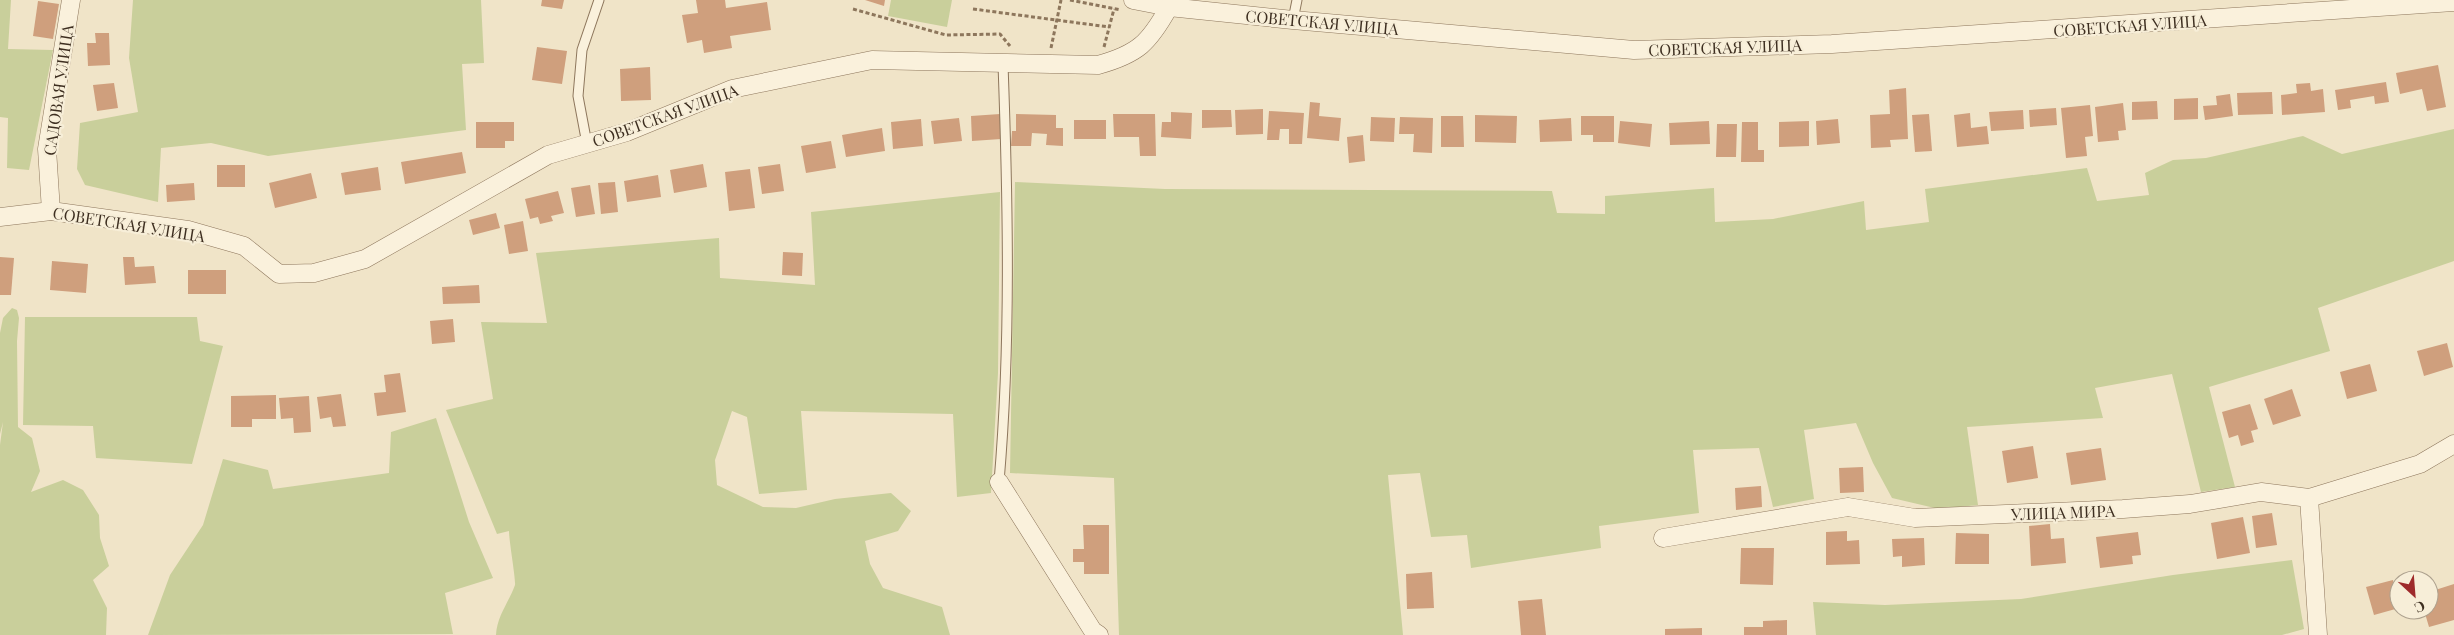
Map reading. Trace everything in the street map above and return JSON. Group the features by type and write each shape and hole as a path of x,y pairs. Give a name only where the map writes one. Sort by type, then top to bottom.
{"street":[{"name":"САДОВАЯ УЛИЦА","path":"51,211 47,150 71,0"},
{"name":"СОВЕТСКАЯ УЛИЦА","path":"0,217 51,211 188,230 244,246 279,274 314,273 365,259 548,154 627,132 732,89 872,60 1098,65 1124,58 1142,45 1156,31 1168,4 1293,20 1634,50 1832,44 2454,2"},
{"path":"1128,5 1168,4"},
{"name":"УЛИЦА МИРА","path":"1663,538 1848,506 1915,518 2143,508 2190,504 2261,492 2309,498 2420,464 2454,444"},
{"path":"999,482 1093,631 1099,635"},
{"path":"2309,498 2318,635"}],"lane":[{"path":"587,144 578,96 582,50 599,0"},
{"path":"1293,20 1297,0"},
{"path":"999,482 1004,424 1008,202 1003,64"}],"path":[{"path":"1051,48 1061,0"},
{"path":"1070,0 1114,9 1128,5"},
{"path":"853,9 946,36 1000,34 1012,48"},
{"path":"974,9 1109,27"},
{"path":"1104,47 1114,9"},
{"path":"1095,48 1109,47"},
{"path":"1041,48 1060,48"}],"green space":[{"path":"0,0 11,0 8,49 53,50 29,170 7,168 8,118 0,117"},
{"path":"133,0 481,0 484,63 462,64 466,130 268,156 211,143 161,148 158,202 85,185 77,169 80,123 138,112 129,58"},
{"path":"891,0 952,0 947,27 888,16"},
{"path":"2454,129 2454,261 2318,308 2330,351 2209,387 2235,487 2201,492 2172,374 2095,388 2103,418 1967,427 1978,505 1939,509 1892,498 1873,463 1856,423 1804,430 1814,499 1773,507 1759,448 1693,450 1699,513 1599,526 1601,548 1471,568 1467,535 1431,537 1420,473 1388,475 1403,635 1119,635 1114,478 1010,473 1015,182 1165,189 1552,191 1557,213 1605,214 1605,196 1714,188 1715,222 1773,219 1864,201 1866,230 1929,222 1925,189 2087,168 2097,201 2149,195 2145,173 2173,160 2206,158 2303,136 2342,154"},
{"path":"1000,192 998,373 991,493 957,497 953,414 801,411 807,490 759,494 747,417 732,411 715,460 717,485 763,507 796,508 835,499 891,493 911,511 898,531 865,541 870,564 883,588 942,607 950,635 496,635 501,615 515,585 509,531 497,534 446,410 493,399 481,322 547,323 536,253 719,238 720,278 815,285 811,212"},
{"path":"12,308 17,310 19,318 17,341 18,427 32,438 40,471 31,492 63,480 83,490 99,515 100,538 109,566 93,580 107,608 106,635 0,635 0,445 3,422 0,434 0,333 3,318"},
{"path":"25,317 197,317 200,341 223,346 192,464 96,458 93,426 23,425"},
{"path":"436,418 469,522 493,578 445,593 453,634 148,635 170,575 203,525 223,459 268,470 273,489 389,473 391,432"},
{"path":"2292,560 2304,629 2282,635 1816,635 1813,602 1885,605 2021,599 2173,575"}],"building":[{"path":"542,0 564,0 562,9 541,6"},
{"path":"696,0 725,0 726,8 767,2 771,30 730,36 732,48 704,53 702,40 687,43 682,15 698,13"},
{"path":"865,0 885,0 884,6"},
{"path":"38,1 59,4 53,39 33,36"},
{"path":"95,33 109,33 110,65 88,66 87,43 96,43"},
{"path":"537,47 567,51 562,84 532,80"},
{"path":"2438,65 2446,107 2427,111 2422,89 2400,94 2396,73"},
{"path":"650,67 651,100 621,101 620,69"},
{"path":"2386,82 2389,102 2375,104 2374,96 2350,100 2351,108 2338,110 2335,90"},
{"path":"114,83 118,108 97,111 93,85"},
{"path":"2310,83 2311,91 2323,89 2325,112 2282,115 2281,95 2297,93 2296,84"},
{"path":"1906,88 1908,139 1890,140 1891,147 1871,148 1870,115 1890,114 1889,90"},
{"path":"2272,92 2273,114 2238,115 2237,93"},
{"path":"2230,94 2233,116 2205,120 2203,106 2217,105 2216,96"},
{"path":"2198,98 2198,119 2174,120 2174,99"},
{"path":"2157,101 2158,119 2132,120 2132,102"},
{"path":"1310,102 1320,103 1319,116 1341,118 1339,141 1307,138"},
{"path":"2123,103 2126,130 2118,131 2119,140 2098,142 2095,107"},
{"path":"2090,105 2093,136 2085,137 2087,156 2066,158 2061,108"},
{"path":"2056,108 2057,125 2030,127 2029,110"},
{"path":"1263,109 1263,134 1236,135 1235,110"},
{"path":"1202,110 1231,110 1232,127 1202,128"},
{"path":"2023,110 2024,129 1991,131 1989,112"},
{"path":"1269,111 1304,113 1302,144 1289,144 1289,129 1280,129 1279,140 1267,140"},
{"path":"1171,112 1192,113 1191,139 1161,137 1162,122 1171,122"},
{"path":"1970,113 1971,128 1987,126 1989,144 1957,147 1954,115"},
{"path":"1000,114 1001,139 972,141 971,116"},
{"path":"1016,114 1056,115 1056,128 1063,128 1063,146 1046,145 1047,134 1032,133 1031,146 1011,146 1012,131 1016,131"},
{"path":"1113,114 1155,114 1156,156 1140,156 1139,137 1114,137"},
{"path":"1929,114 1932,151 1915,152 1912,115"},
{"path":"1475,115 1517,116 1516,143 1475,142"},
{"path":"1441,116 1463,116 1464,147 1441,147"},
{"path":"1581,116 1614,116 1614,142 1593,142 1593,135 1581,135"},
{"path":"1371,117 1395,118 1394,142 1370,141"},
{"path":"1400,117 1433,118 1432,153 1413,152 1414,134 1399,134"},
{"path":"959,118 962,141 934,144 931,121"},
{"path":"1571,118 1572,141 1540,142 1539,120"},
{"path":"921,119 923,146 893,149 891,122"},
{"path":"1838,119 1840,143 1817,145 1816,121"},
{"path":"1074,120 1106,120 1106,139 1074,139"},
{"path":"1620,121 1652,124 1650,147 1618,143"},
{"path":"1709,121 1710,144 1670,145 1669,123"},
{"path":"1809,121 1809,146 1779,147 1779,122"},
{"path":"476,122 514,122 514,141 505,141 505,148 476,148"},
{"path":"1742,122 1758,122 1758,150 1764,150 1764,162 1741,162"},
{"path":"1717,124 1737,124 1736,157 1716,157"},
{"path":"882,128 885,151 846,157 842,135"},
{"path":"1363,135 1365,161 1349,163 1347,137"},
{"path":"831,141 836,168 806,173 801,146"},
{"path":"462,152 466,173 405,184 401,162"},
{"path":"703,164 707,187 674,193 670,170"},
{"path":"780,164 784,191 762,194 758,167"},
{"path":"217,165 245,165 245,187 217,187"},
{"path":"378,167 381,190 345,195 341,173"},
{"path":"750,169 755,208 729,211 725,172"},
{"path":"311,173 317,198 275,208 269,183"},
{"path":"658,175 661,197 627,202 624,181"},
{"path":"615,182 618,212 601,214 598,183"},
{"path":"194,183 195,200 167,202 166,185"},
{"path":"590,185 595,214 576,217 571,188"},
{"path":"558,191 564,213 551,216 553,221 540,224 538,217 530,219 525,199"},
{"path":"496,213 500,228 473,235 469,220"},
{"path":"523,221 528,251 509,254 504,225"},
{"path":"783,252 803,253 802,276 782,275"},
{"path":"0,257 14,258 11,295 0,295"},
{"path":"123,257 134,257 135,267 154,266 156,283 125,285"},
{"path":"52,261 88,264 86,293 50,290"},
{"path":"188,270 226,270 226,294 188,294"},
{"path":"479,285 480,303 443,304 442,287"},
{"path":"453,319 455,342 432,344 430,321"},
{"path":"2447,343 2453,367 2424,376 2417,351"},
{"path":"2370,364 2377,391 2347,399 2340,372"},
{"path":"400,373 406,412 377,416 374,393 386,392 384,375"},
{"path":"2292,389 2301,416 2273,425 2264,399"},
{"path":"341,394 346,426 333,427 331,417 320,419 317,397"},
{"path":"276,395 276,419 252,419 252,427 231,427 231,396"},
{"path":"309,396 311,432 294,433 293,418 281,419 279,398"},
{"path":"2250,404 2258,429 2251,431 2254,442 2241,446 2238,435 2229,438 2222,412"},
{"path":"2033,446 2038,478 2007,483 2002,451"},
{"path":"2101,448 2106,480 2071,485 2066,453"},
{"path":"1863,467 1864,492 1840,493 1839,468"},
{"path":"1761,486 1762,507 1736,510 1735,488"},
{"path":"2272,513 2277,545 2256,548 2252,516"},
{"path":"2243,517 2250,553 2217,559 2211,523"},
{"path":"2050,524 2051,539 2064,538 2066,563 2031,566 2029,526"},
{"path":"1083,525 1109,525 1109,574 1084,574 1084,562 1073,562 1073,549 1084,549"},
{"path":"1847,531 1847,541 1859,540 1860,564 1826,565 1826,532"},
{"path":"2138,532 2141,555 2132,556 2133,564 2100,568 2096,537"},
{"path":"1956,533 1989,534 1989,564 1955,564"},
{"path":"1924,538 1925,565 1902,567 1902,556 1893,557 1892,539"},
{"path":"1741,548 1774,548 1773,585 1740,584"},
{"path":"1432,572 1434,608 1407,609 1406,574"},
{"path":"2389,581 2389,611 2374,615 2366,587"},
{"path":"2454,584 2454,620 2429,627 2427,620 2439,620 2439,589"},
{"path":"1542,599 1546,635 1521,635 1518,601"},
{"path":"1787,620 1787,635 1744,635 1744,627 1763,627 1763,621"},
{"path":"1702,628 1702,635 1665,635 1665,629"}]}
